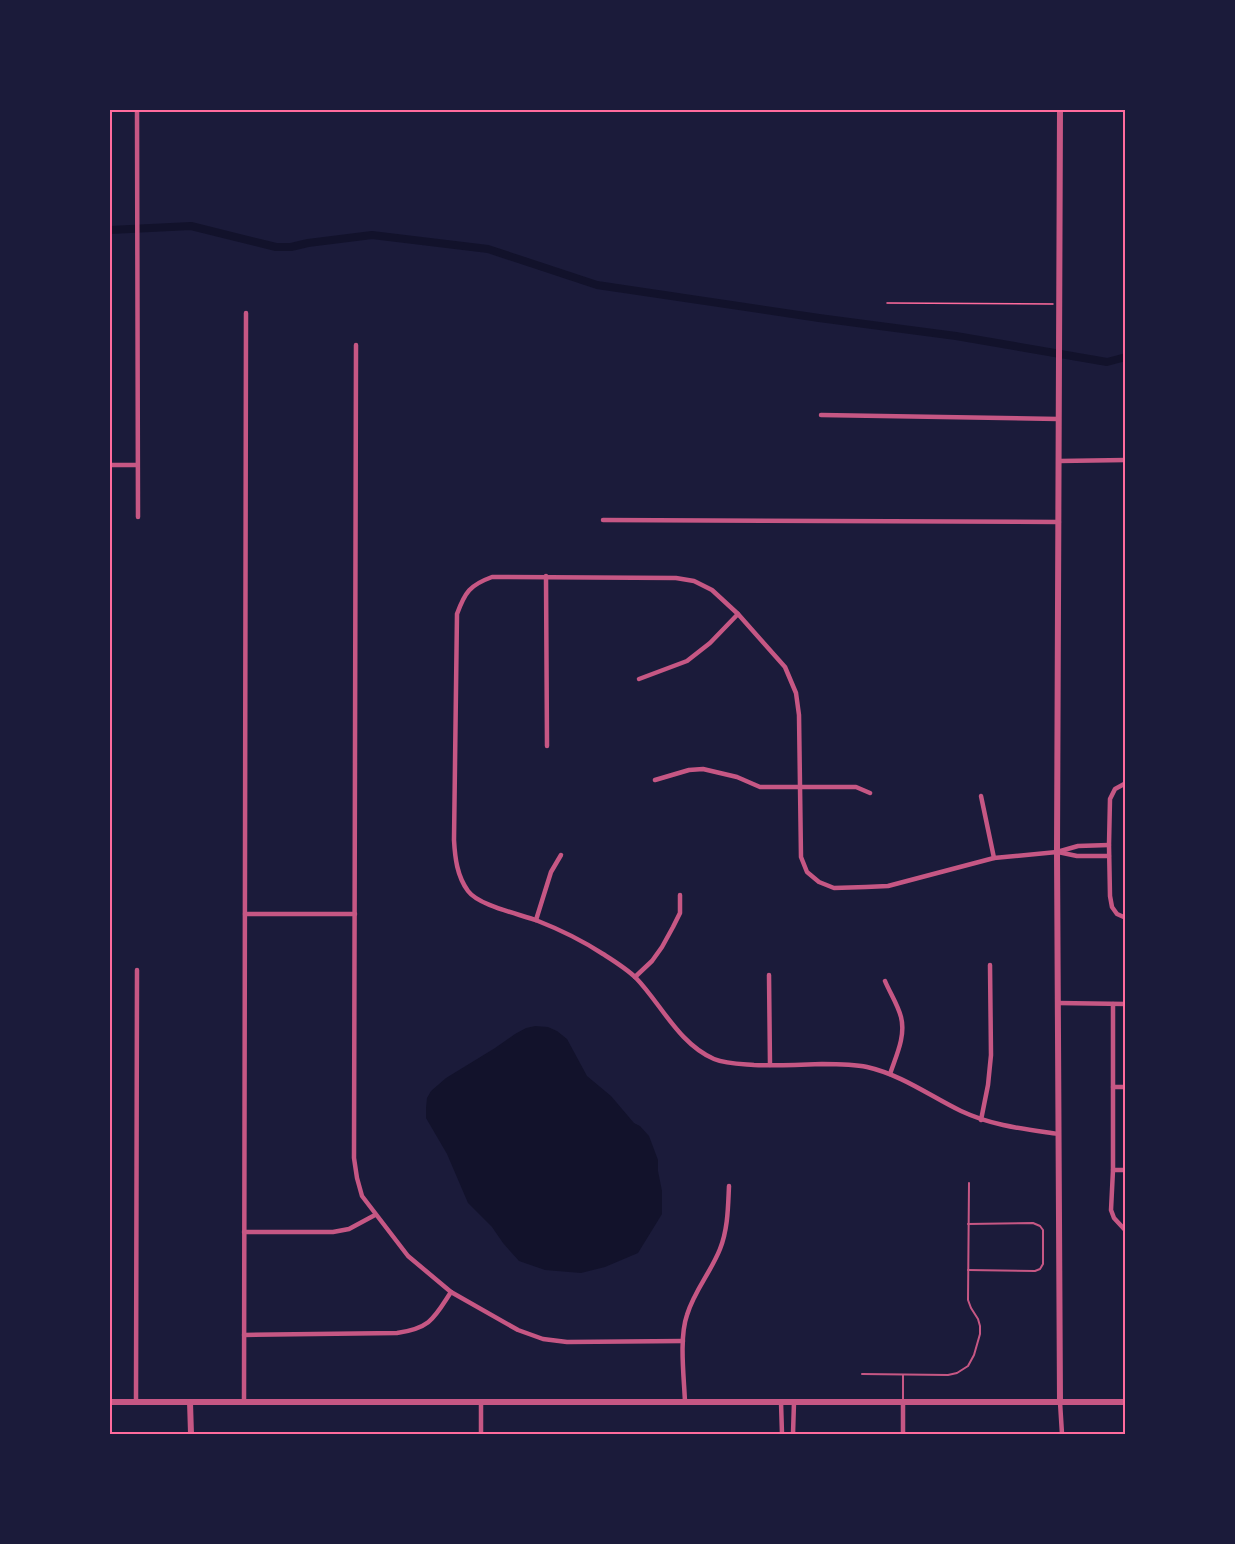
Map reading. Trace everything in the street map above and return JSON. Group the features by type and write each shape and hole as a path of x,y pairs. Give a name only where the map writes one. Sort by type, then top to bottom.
{"street":[{"path":"137,110 138,517"},
{"path":"1060,110 1057,852 1062,1434"},
{"path":"244,1402 246,313"},
{"path":"356,345 354,1158 362,1196 408,1256 451,1292 518,1330 543,1339 567,1342 683,1341"},
{"path":"821,415 1058,419"},
{"path":"1059,461 1125,460"},
{"path":"110,465 137,465"},
{"path":"603,520 1059,522"},
{"path":"546,576 547,746"},
{"path":"1058,1134 1007,1127 981,1120 908,1082 866,1066 735,1064 714,1059 685,1038 635,977 603,954 563,932 536,920 485,903 469,893 455,862 454,840 457,614 463,599 477,583 492,577 676,578 694,581 712,590 738,614 785,667 796,693 800,715 801,857 807,872 819,882 834,888 888,886 994,858 1057,852 1078,846 1109,845"},
{"path":"639,679 687,661 710,643 738,614"},
{"path":"655,780 689,770 703,769 737,777 760,787 856,787 870,793"},
{"path":"1125,783 1115,789 1110,799 1109,845 1112,907 1117,914 1125,918"},
{"path":"981,796 994,858"},
{"path":"1057,852 1077,856 1109,856"},
{"path":"536,920 551,872 561,855"},
{"path":"635,977 652,961 673,927 680,913 680,895"},
{"path":"245,914 356,914"},
{"path":"981,1120 991,1055 990,964"},
{"path":"136,1402 137,970"},
{"path":"769,975 770,1065"},
{"path":"885,981 901,1018 902,1035 890,1074"},
{"path":"1058,1003 1125,1004"},
{"path":"1113,1004 1111,1210 1114,1218 1125,1231"},
{"path":"1113,1087 1125,1086"},
{"path":"1113,1170 1125,1170"},
{"path":"685,1402 683,1341 686,1317 692,1301 720,1250 728,1217 729,1186"},
{"path":"244,1232 333,1232 349,1229 375,1215"},
{"path":"244,1335 412,1331 427,1325 451,1292"},
{"path":"110,1402 1125,1402"},
{"path":"190,1402 191,1434"},
{"path":"481,1402 481,1434"},
{"path":"781,1402 782,1434"},
{"path":"793,1434 794,1402"},
{"path":"903,1403 903,1434"},
{"path":"781,1426 794,1426"}],"lane":[{"path":"862,1374 948,1375 957,1373 968,1366 980,1335 980,1326 968,1300 969,1183"},
{"path":"968,1270 1035,1270 1041,1269 1043,1264 1043,1230 1040,1226 1034,1223 969,1224"},
{"path":"903,1374 903,1403"}],"path":[{"path":"887,303 1060,304"}],"shaded area":[{"path":"535,1026 548,1027 567,1039 587,1076 611,1096 634,1123 649,1136 658,1160 662,1214 638,1253 605,1267 581,1273 545,1270 519,1261 492,1227 468,1203 447,1154 426,1118 427,1098 431,1091 446,1078 515,1034"}],"waterway":[{"path":"110,230 191,226 276,247 291,247 372,235 488,249 597,285 956,336 1107,362 1126,357"}]}
